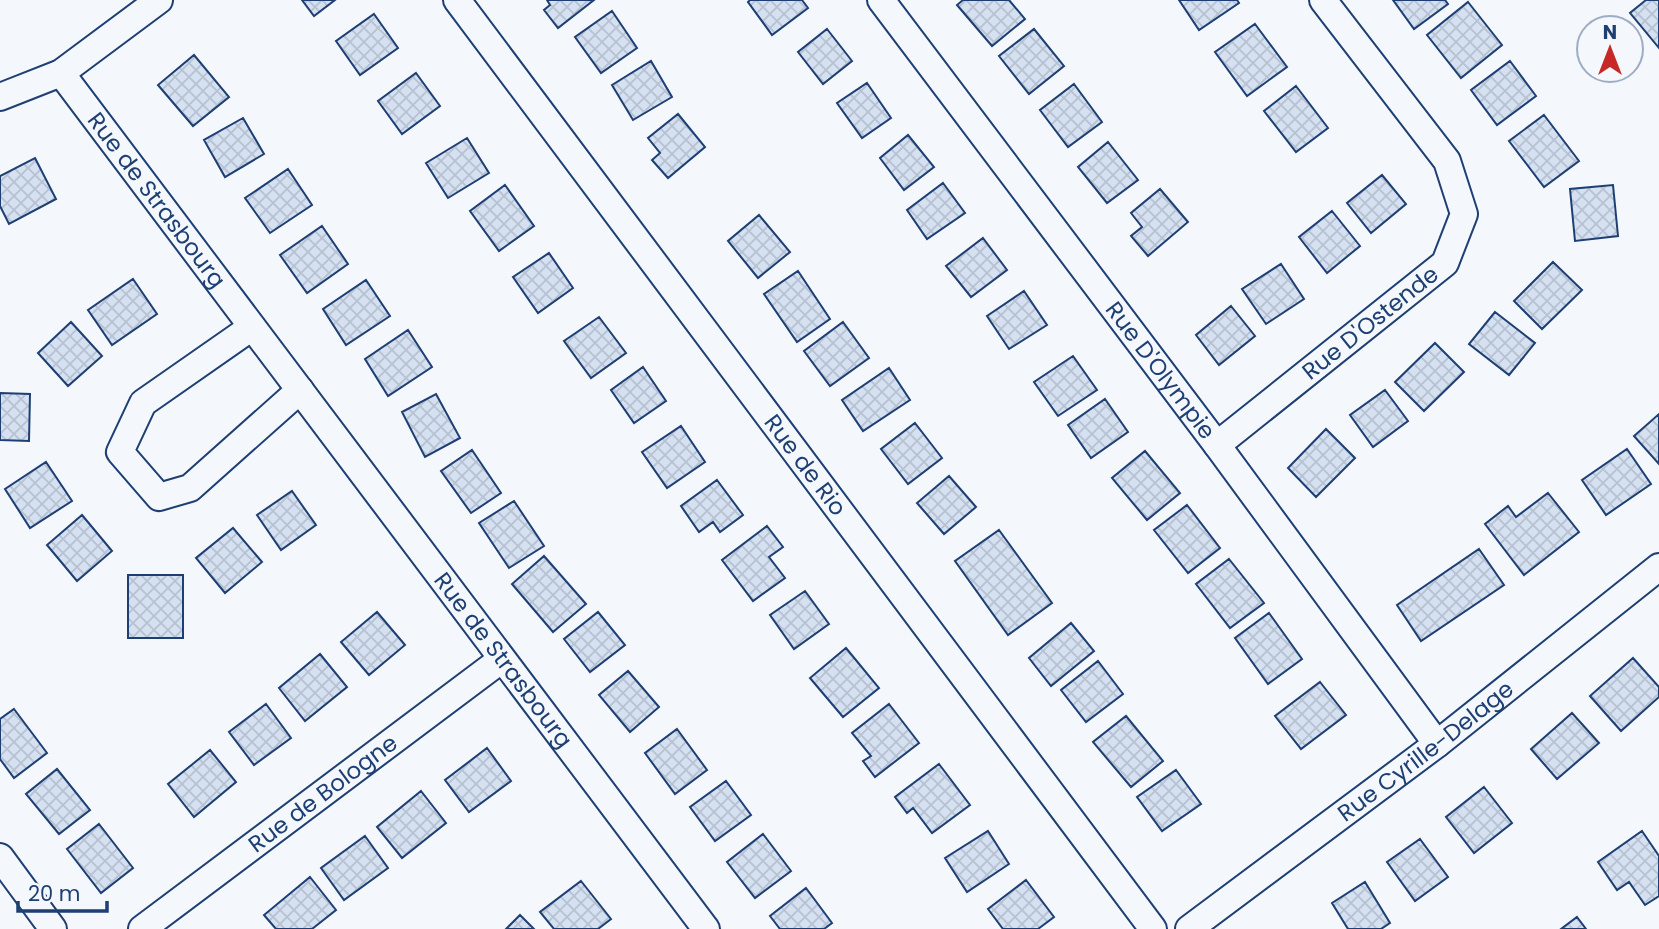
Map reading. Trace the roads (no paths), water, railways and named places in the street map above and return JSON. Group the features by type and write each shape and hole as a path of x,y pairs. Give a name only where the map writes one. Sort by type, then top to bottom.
{"street":[{"path":"0,97 61,73 159,0"},
{"name":"Rue de Rio","path":"457,0 1153,929"},
{"name":"Rue D'Olympie","path":"881,0 1217,445 1437,744"},
{"name":"Rue D'Ostende","path":"1217,445 1445,263 1464,214 1447,161 1323,0"},
{"name":"Rue de Strasbourg","path":"61,73 706,929"},
{"path":"252,327 142,403 120,452 159,497 190,488 300,390"},
{"name":"Rue Cyrille-Delage","path":"1189,929 1437,744 1659,567"},
{"name":"Rue de Bologne","path":"142,929 502,659"},
{"path":"0,857 53,929"}]}
